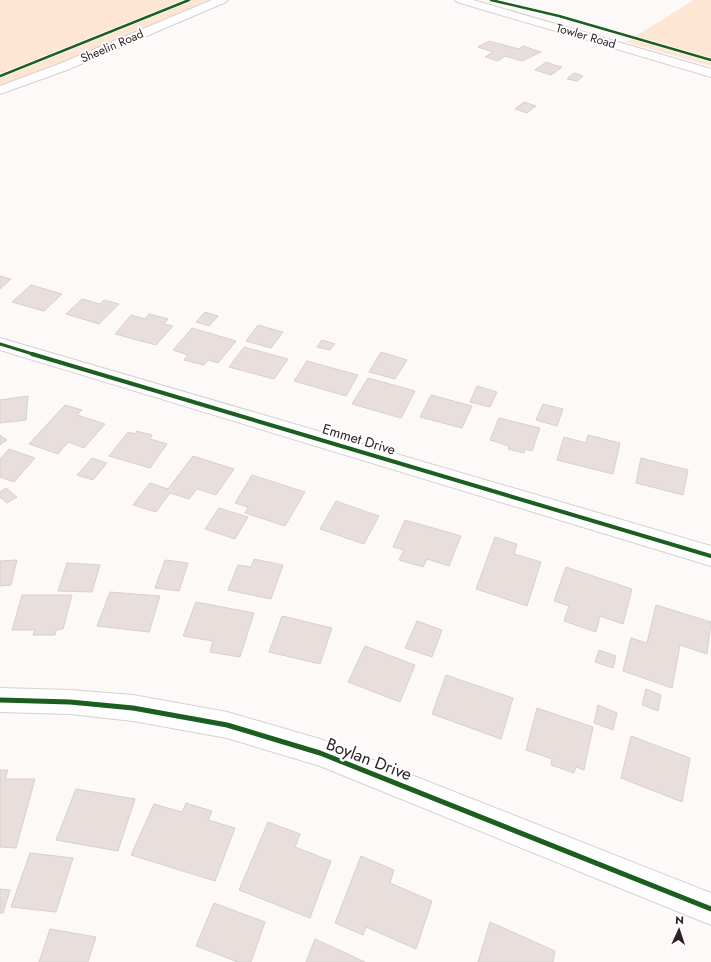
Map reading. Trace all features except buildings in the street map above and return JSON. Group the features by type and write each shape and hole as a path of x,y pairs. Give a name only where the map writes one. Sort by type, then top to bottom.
{"street":[{"name":"Sheelin Road","path":"0,90 63,66 222,0"},
{"name":"Towler Road","path":"461,0 711,73"},
{"name":"Emmet Drive","path":"0,344 711,556"},
{"name":"Boylan Drive","path":"0,700 70,702 133,708 227,725 320,753 711,909"}],"shaded area":[{"path":"0,0 226,0 0,90"},
{"path":"694,0 711,0 711,66 626,42"}],"cycle path":[{"path":"0,76 189,0"},
{"path":"491,0 559,16 711,60"},
{"path":"0,344 711,556"},
{"path":"0,700 70,702 133,708 227,725 320,753 711,909"}]}
